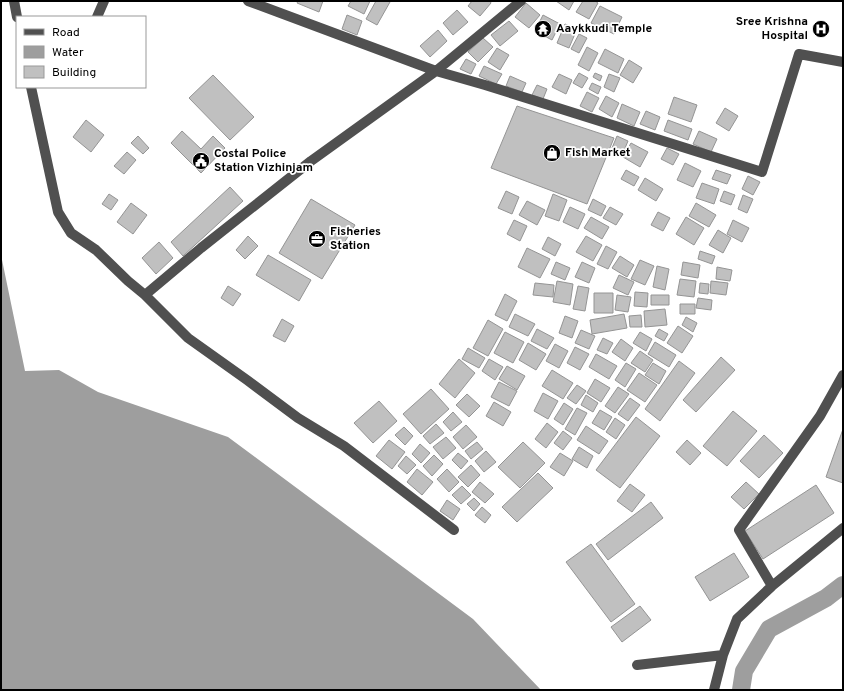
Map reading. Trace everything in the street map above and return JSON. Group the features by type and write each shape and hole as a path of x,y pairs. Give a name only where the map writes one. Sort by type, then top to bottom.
{"street":[{"path":"14,1 17,16"},
{"path":"97,16 104,1"},
{"path":"248,1 436,71 762,172 799,54 843,62"},
{"path":"146,295 201,248 311,161 436,71 521,1"},
{"path":"31,88 58,212 71,233 96,250 128,281 146,295 188,338 248,380 298,418 344,446 454,530"},
{"path":"772,586 738,530 820,416 843,375"},
{"path":"714,690 723,655 737,619 772,586 843,528"},
{"path":"637,665 723,655"}],"water":[{"path":"1,255 25,371 59,370 98,392 228,437 473,619 541,690 1,690"}],"building":[{"path":"298,1 323,1 319,12 297,3"},
{"path":"351,1 370,1 364,14 348,6"},
{"path":"376,1 390,2 377,25 366,19"},
{"path":"472,1 490,1 491,3 480,16 468,6"},
{"path":"556,1 574,1 569,10"},
{"path":"583,1 595,1 598,3 589,19 576,12"},
{"path":"526,3 540,15 529,28 515,17"},
{"path":"600,6 622,17 614,34 591,23"},
{"path":"457,10 468,22 453,35 443,23"},
{"path":"347,15 362,21 357,35 342,29"},
{"path":"543,15 560,24 552,40 535,31"},
{"path":"509,21 518,31 500,46 491,35"},
{"path":"565,24 577,29 569,48 557,43"},
{"path":"438,30 447,41 430,57 420,46"},
{"path":"579,34 587,38 579,53 571,49"},
{"path":"483,38 493,47 478,62 468,52"},
{"path":"587,47 598,53 589,71 578,65"},
{"path":"497,48 509,55 500,70 488,62"},
{"path":"605,49 624,59 618,73 598,63"},
{"path":"466,59 476,64 471,74 460,69"},
{"path":"629,60 642,68 633,83 620,75"},
{"path":"484,66 502,74 496,84 479,76"},
{"path":"579,73 588,78 582,88 573,83"},
{"path":"595,73 602,76 600,81 593,77"},
{"path":"559,74 572,80 566,94 552,87"},
{"path":"609,74 620,78 614,92 604,87"},
{"path":"213,75 254,117 230,140 189,98"},
{"path":"510,76 526,83 522,92 506,86"},
{"path":"592,83 601,87 598,94 589,89"},
{"path":"537,85 547,89 543,99 532,95"},
{"path":"587,92 599,98 592,112 580,106"},
{"path":"606,96 619,103 612,117 599,109"},
{"path":"674,97 697,105 691,122 668,114"},
{"path":"622,104 640,112 634,126 617,118"},
{"name":"Fish Market","path":"517,106 614,138 587,204 491,168"},
{"path":"725,108 738,116 729,131 716,123"},
{"path":"646,111 660,117 655,130 640,124"},
{"path":"86,120 104,135 91,152 73,137"},
{"path":"668,120 692,129 688,140 664,131"},
{"name":"Costal Police Station Vizhinjam","path":"182,131 201,149 213,136 225,148 201,173 171,143"},
{"path":"699,131 717,139 711,152 693,144"},
{"path":"138,136 149,148 143,154 131,143"},
{"path":"617,136 628,141 623,153 612,148"},
{"path":"631,143 648,152 640,167 623,157"},
{"path":"667,148 679,154 673,165 661,159"},
{"path":"127,152 136,160 124,174 114,166"},
{"path":"685,163 701,171 693,187 677,180"},
{"path":"626,170 639,177 634,186 621,179"},
{"path":"716,170 731,175 727,184 712,179"},
{"path":"748,176 760,182 753,195 742,189"},
{"path":"645,178 663,189 656,201 638,190"},
{"path":"702,183 719,189 714,204 696,198"},
{"path":"230,187 243,201 183,256 171,242"},
{"path":"506,191 519,197 512,214 498,208"},
{"path":"724,191 735,195 731,205 720,201"},
{"path":"109,194 118,200 111,210 102,204"},
{"path":"553,194 567,200 559,221 545,216"},
{"path":"743,195 753,199 747,213 738,209"},
{"name":"Fisheries Station","path":"311,199 355,225 322,279 279,253"},
{"path":"593,199 606,206 601,216 588,210"},
{"path":"527,201 545,210 537,225 519,215"},
{"path":"131,203 147,215 133,234 117,222"},
{"path":"696,203 716,215 709,227 689,216"},
{"path":"570,207 585,214 578,229 563,222"},
{"path":"610,207 623,214 616,225 603,218"},
{"path":"658,212 670,218 663,231 651,225"},
{"path":"591,217 609,227 602,239 584,228"},
{"path":"686,217 704,228 694,245 676,234"},
{"path":"514,220 527,226 520,241 507,234"},
{"path":"733,220 749,228 742,242 727,234"},
{"path":"718,230 731,238 723,253 709,245"},
{"path":"248,236 258,246 245,259 236,250"},
{"path":"586,236 602,245 593,261 576,252"},
{"path":"548,237 561,244 555,256 542,249"},
{"path":"159,242 173,258 156,274 142,258"},
{"path":"606,246 617,252 608,269 597,264"},
{"path":"527,248 550,259 540,278 518,267"},
{"path":"700,251 715,256 712,264 698,259"},
{"path":"268,255 311,280 299,301 256,275"},
{"path":"620,256 634,265 627,277 612,268"},
{"path":"640,260 654,266 645,285 631,279"},
{"path":"556,262 570,268 565,280 551,274"},
{"path":"582,262 595,268 589,283 575,277"},
{"path":"683,262 700,265 698,278 681,275"},
{"path":"657,266 669,269 665,290 653,287"},
{"path":"717,267 732,270 730,281 716,279"},
{"path":"619,275 634,282 628,295 613,288"},
{"path":"680,279 696,281 694,297 677,295"},
{"path":"557,281 573,284 570,305 553,302"},
{"path":"711,281 728,283 726,295 710,293"},
{"path":"535,283 554,285 553,297 533,295"},
{"path":"700,283 709,284 708,294 699,293"},
{"path":"228,286 241,294 233,306 221,298"},
{"path":"578,286 589,288 585,311 573,309"},
{"path":"635,292 648,293 647,307 634,306"},
{"path":"594,293 613,293 613,313 594,313"},
{"path":"505,294 517,301 507,321 495,315"},
{"path":"617,295 631,297 628,312 615,310"},
{"path":"651,295 669,295 669,305 651,305"},
{"path":"698,298 712,300 711,310 696,308"},
{"path":"680,304 695,304 695,314 680,314"},
{"path":"665,309 667,325 645,327 644,311"},
{"path":"515,314 535,324 528,336 509,327"},
{"path":"624,314 627,328 592,334 590,320"},
{"path":"641,315 642,327 630,327 629,316"},
{"path":"565,316 578,321 572,338 559,333"},
{"path":"686,317 697,323 693,332 682,325"},
{"path":"282,319 294,326 285,342 273,336"},
{"path":"488,320 503,329 488,356 473,348"},
{"path":"678,326 693,336 682,353 667,343"},
{"path":"537,329 554,338 547,349 531,341"},
{"path":"659,329 668,334 664,341 655,336"},
{"path":"581,330 595,336 589,349 575,343"},
{"path":"505,332 524,342 513,363 494,353"},
{"path":"640,332 652,339 646,351 633,343"},
{"path":"603,338 613,343 607,354 597,350"},
{"path":"621,339 633,348 625,361 612,352"},
{"path":"655,342 676,355 669,367 648,354"},
{"path":"528,343 546,354 536,370 519,360"},
{"path":"555,344 568,351 559,368 546,361"},
{"path":"575,347 589,354 580,370 567,363"},
{"path":"468,348 485,358 479,368 462,359"},
{"path":"640,351 653,360 645,372 631,363"},
{"path":"596,354 617,366 609,379 589,367"},
{"path":"721,357 735,370 696,412 683,400"},
{"path":"459,359 475,373 455,398 439,384"},
{"path":"489,359 503,367 495,380 482,371"},
{"path":"679,361 695,373 660,421 645,409"},
{"path":"626,363 636,369 625,387 615,380"},
{"path":"653,363 666,371 659,384 645,375"},
{"path":"507,366 525,376 517,390 499,379"},
{"path":"552,370 573,383 563,399 542,386"},
{"path":"639,373 657,385 645,402 627,390"},
{"path":"595,379 610,388 601,402 587,393"},
{"path":"499,382 517,391 509,406 491,397"},
{"path":"577,385 586,391 576,404 567,398"},
{"path":"618,387 629,394 615,413 605,406"},
{"path":"431,389 449,409 421,434 403,414"},
{"path":"543,393 558,401 548,419 534,411"},
{"path":"467,394 480,406 469,417 456,405"},
{"path":"586,395 598,403 593,412 581,405"},
{"path":"630,398 640,405 628,421 618,414"},
{"path":"379,401 397,421 373,443 354,423"},
{"path":"494,402 511,412 503,426 486,416"},
{"path":"564,403 573,409 563,425 554,419"},
{"path":"577,408 587,413 575,435 565,429"},
{"path":"600,410 612,417 604,430 592,423"},
{"path":"733,411 757,431 727,466 703,446"},
{"path":"453,412 462,422 451,431 443,422"},
{"path":"636,417 660,436 620,488 596,470"},
{"path":"615,418 625,425 616,439 606,432"},
{"path":"547,423 558,432 546,448 535,439"},
{"path":"436,424 444,433 430,444 423,436"},
{"path":"466,425 477,437 463,449 453,437"},
{"path":"586,426 608,441 599,454 577,440"},
{"path":"404,427 413,436 405,445 395,435"},
{"path":"843,429 843,483 826,477"},
{"path":"563,431 572,438 563,450 554,443"},
{"path":"764,435 783,453 759,478 740,461"},
{"path":"446,437 456,448 443,459 433,447"},
{"path":"389,440 405,452 392,469 376,456"},
{"path":"687,440 701,453 690,465 676,452"},
{"path":"477,442 483,449 471,459 465,451"},
{"path":"523,442 545,463 520,488 498,467"},
{"path":"420,444 430,453 421,463 412,454"},
{"path":"579,447 593,456 587,468 572,459"},
{"path":"486,451 496,462 484,472 475,461"},
{"path":"458,453 468,461 461,469 452,460"},
{"path":"560,453 573,461 564,476 550,467"},
{"path":"434,455 443,464 432,476 423,466"},
{"path":"406,456 416,465 407,474 398,466"},
{"path":"471,465 480,475 468,487 458,477"},
{"path":"417,469 433,482 422,495 407,482"},
{"path":"447,469 459,482 449,492 437,479"},
{"path":"538,473 553,488 517,522 502,507"},
{"path":"480,482 494,494 485,503 472,492"},
{"path":"746,482 759,494 744,509 731,497"},
{"path":"630,484 645,495 632,512 617,501"},
{"path":"816,485 834,513 763,559 745,531"},
{"path":"462,486 471,495 461,504 452,495"},
{"path":"474,498 480,504 474,511 467,504"},
{"path":"447,500 460,509 453,520 440,511"},
{"path":"651,502 663,518 608,560 596,544"},
{"path":"482,507 491,515 485,523 475,515"},
{"path":"591,544 635,604 611,622 566,562"},
{"path":"734,553 749,577 710,601 695,577"},
{"path":"640,606 651,620 622,642 611,627"}],"waterway":[{"path":"741,690 744,671 769,629 826,598 843,585"}],"place":[{"name":"Aaykkudi Temple","path":"543,29"},
{"name":"Sree Krishna Hospital","path":"821,29"},
{"name":"Fish Market","path":"552,153"},
{"name":"Costal Police Station Vizhinjam","path":"201,161"},
{"name":"Fisheries Station","path":"317,239"}]}
